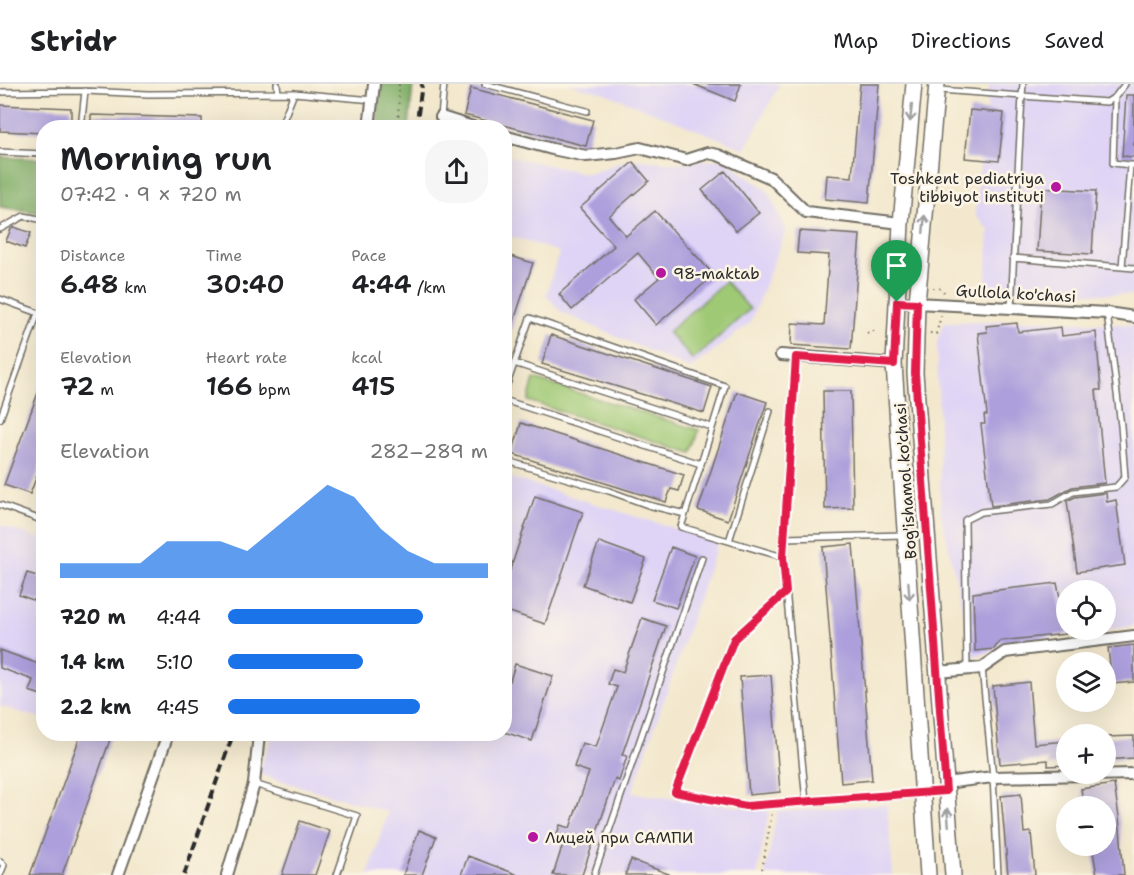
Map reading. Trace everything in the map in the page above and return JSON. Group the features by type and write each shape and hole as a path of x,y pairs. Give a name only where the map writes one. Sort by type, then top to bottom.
{"main road":[{"name":"Bog'ishamol ko'chasi","path":"914,84 901,223 894,364 928,875"},
{"name":"Bog'ishamol ko'chasi","path":"937,87 917,303 915,373 953,875"},
{"path":"922,794 945,787"}],"street":[{"path":"370,120 374,84"},
{"path":"512,137 586,156 640,148 686,160 708,153 718,155 771,178 806,212 901,223"},
{"name":"Gullola ko'chasi","path":"897,302 1107,313 1134,317"},
{"path":"781,355 894,364"},
{"path":"938,672 982,668 1005,652 1134,636"},
{"path":"118,875 166,741"},
{"path":"227,875 254,784 258,741"},
{"path":"945,787 993,777 1134,774 1134,784"}],"lane":[{"path":"277,84 278,93"},
{"path":"440,120 444,84"},
{"path":"485,84 587,111"},
{"path":"1011,308 1023,84"},
{"path":"937,87 1107,102 1115,98 1125,84"},
{"path":"82,120 85,91"},
{"path":"0,92 294,93 373,100"},
{"path":"283,120 294,93"},
{"path":"1115,98 1113,163 1132,165 1122,267"},
{"path":"0,152 36,154"},
{"path":"0,230 24,216 36,218"},
{"path":"1013,258 1134,268"},
{"path":"0,299 36,312"},
{"path":"967,669 965,520 981,512 1052,504 1073,492 1116,487 1125,477 1107,313"},
{"path":"512,367 530,318 725,386 681,527 783,557"},
{"path":"0,419 36,327"},
{"path":"796,357 783,557 806,802"},
{"path":"514,363 711,427"},
{"path":"512,403 701,464"},
{"path":"729,542 770,411"},
{"path":"512,462 648,505 685,514"},
{"path":"0,505 36,518"},
{"path":"784,538 905,535"},
{"path":"594,875 702,558"},
{"path":"786,592 734,639 675,792 746,806 922,794"},
{"path":"982,668 993,777 998,875"},
{"path":"254,784 357,816 337,875"},
{"path":"0,861 4,865 0,875"}],"path":[{"path":"398,120 399,84"},
{"path":"933,288 943,289"},
{"path":"867,333 878,330"},
{"path":"930,333 936,334"},
{"path":"761,875 774,804"}],"shaded area":[{"path":"568,84 780,84 745,149 605,93"},
{"name":"Toshkent pediatriya tibbiyot instituti","path":"989,84 1134,84 1134,295 986,289 989,230 975,215 980,160 965,158 970,110 987,111"},
{"name":"98-maktab","path":"512,157 588,174 630,159 675,163 724,159 768,191 786,230 750,323 690,369 561,312 546,295 559,252 512,237"},
{"path":"1039,320 1134,325 1134,626 1116,629 1116,580 1056,580 1056,636 1000,644 989,653 973,656 941,514 937,341 944,322"},
{"path":"512,478 718,542 632,793 769,811 757,875 368,875 388,812 258,774 270,741 512,741"},
{"path":"0,525 36,538 36,717 0,706"},
{"path":"887,804 893,875 765,875 777,812"}],"green space":[{"path":"382,84 413,84 410,120 377,120"},
{"path":"0,157 36,159 36,212 0,207"},
{"path":"725,281 750,309 693,360 668,332"},
{"path":"534,379 699,430 692,453 528,401"}],"building":[{"path":"693,84 741,84 735,101"},
{"path":"860,84 879,84 869,203 825,199 827,175 852,177"},
{"path":"471,88 593,120 586,146 512,127 512,120 484,120 464,115"},
{"path":"1126,95 1134,95 1134,157 1122,156"},
{"path":"0,105 71,108 71,120 36,120 36,133 0,131"},
{"path":"970,110 1004,113 999,161 965,158"},
{"path":"91,115 202,118 202,120 91,120"},
{"path":"633,162 649,181 609,216 626,236 655,211 714,275 656,325 634,299 659,278 638,253 572,310 559,294 614,246 580,208"},
{"path":"725,171 759,213 736,231 702,190"},
{"path":"1041,188 1096,191 1092,254 1037,251"},
{"path":"14,227 31,233 25,248 6,241"},
{"path":"799,231 860,235 851,349 791,345 792,323 824,325 829,255 797,253"},
{"path":"512,256 533,263 512,327"},
{"path":"1017,323 1018,332 1061,327 1062,336 1096,332 1101,390 1096,390 1105,483 1072,487 1050,499 991,506 981,424 985,424 984,415 987,415 978,333 987,332 986,326"},
{"path":"551,335 712,387 704,413 542,364"},
{"path":"823,391 851,391 853,508 825,509"},
{"path":"737,392 767,402 728,520 698,510"},
{"path":"36,398 36,478 30,494 4,485"},
{"path":"521,423 684,475 679,491 671,489 666,502 512,454"},
{"path":"1106,493 1107,502 1116,500 1125,565 1077,572 1067,501 1075,497"},
{"path":"535,496 583,512 545,624 512,613 512,564"},
{"path":"599,542 646,559 630,602 583,585"},
{"path":"853,544 872,780 841,783 823,547"},
{"path":"671,547 695,556 676,608 652,600"},
{"path":"27,573 36,576 36,601 19,595"},
{"path":"1056,583 1056,635 1000,641 994,649 975,651 973,593"},
{"path":"642,618 666,626 622,755 627,756 619,781 615,779 582,875 553,875 564,841 556,837 560,825 570,828 589,772 574,767 582,743 596,747 617,687 608,684 613,669 623,672"},
{"path":"1134,645 1134,682 1116,684 1116,652 1108,652 1108,648"},
{"path":"0,650 36,663 36,693 29,691 33,680 0,668"},
{"path":"515,664 553,676 532,741 512,735 512,674"},
{"path":"771,675 780,792 749,795 740,677"},
{"path":"1029,682 1034,744 1056,742 1056,766 1048,766 1048,760 1000,764 993,686"},
{"path":"1134,736 1134,758 1116,759 1116,737"},
{"path":"78,741 110,741 62,875 30,875"},
{"path":"1114,784 1116,796 1082,796 1081,789"},
{"path":"1021,794 1024,833 1031,832 1035,875 1008,875 1001,796"},
{"path":"1116,797 1124,875 1097,875 1094,856 1116,856"},
{"path":"300,821 330,831 315,875 282,875"},
{"path":"419,830 436,837 422,875 403,875"},
{"path":"468,856 516,874 461,875"},
{"path":"631,860 669,874 625,875"}],"railway":[{"path":"417,120 422,84"},
{"path":"184,875 231,741"}],"place":[{"name":"Toshkent pediatriya tibbiyot instituti","path":"1056,187"},
{"name":"98-maktab","path":"661,273"},
{"name":"Лицей при САМПИ","path":"533,837"}],"route":[{"path":"897,302 917,303 915,373 946,791 746,806 675,792 734,639 786,592 783,557 796,357 894,364 897,302"}]}
